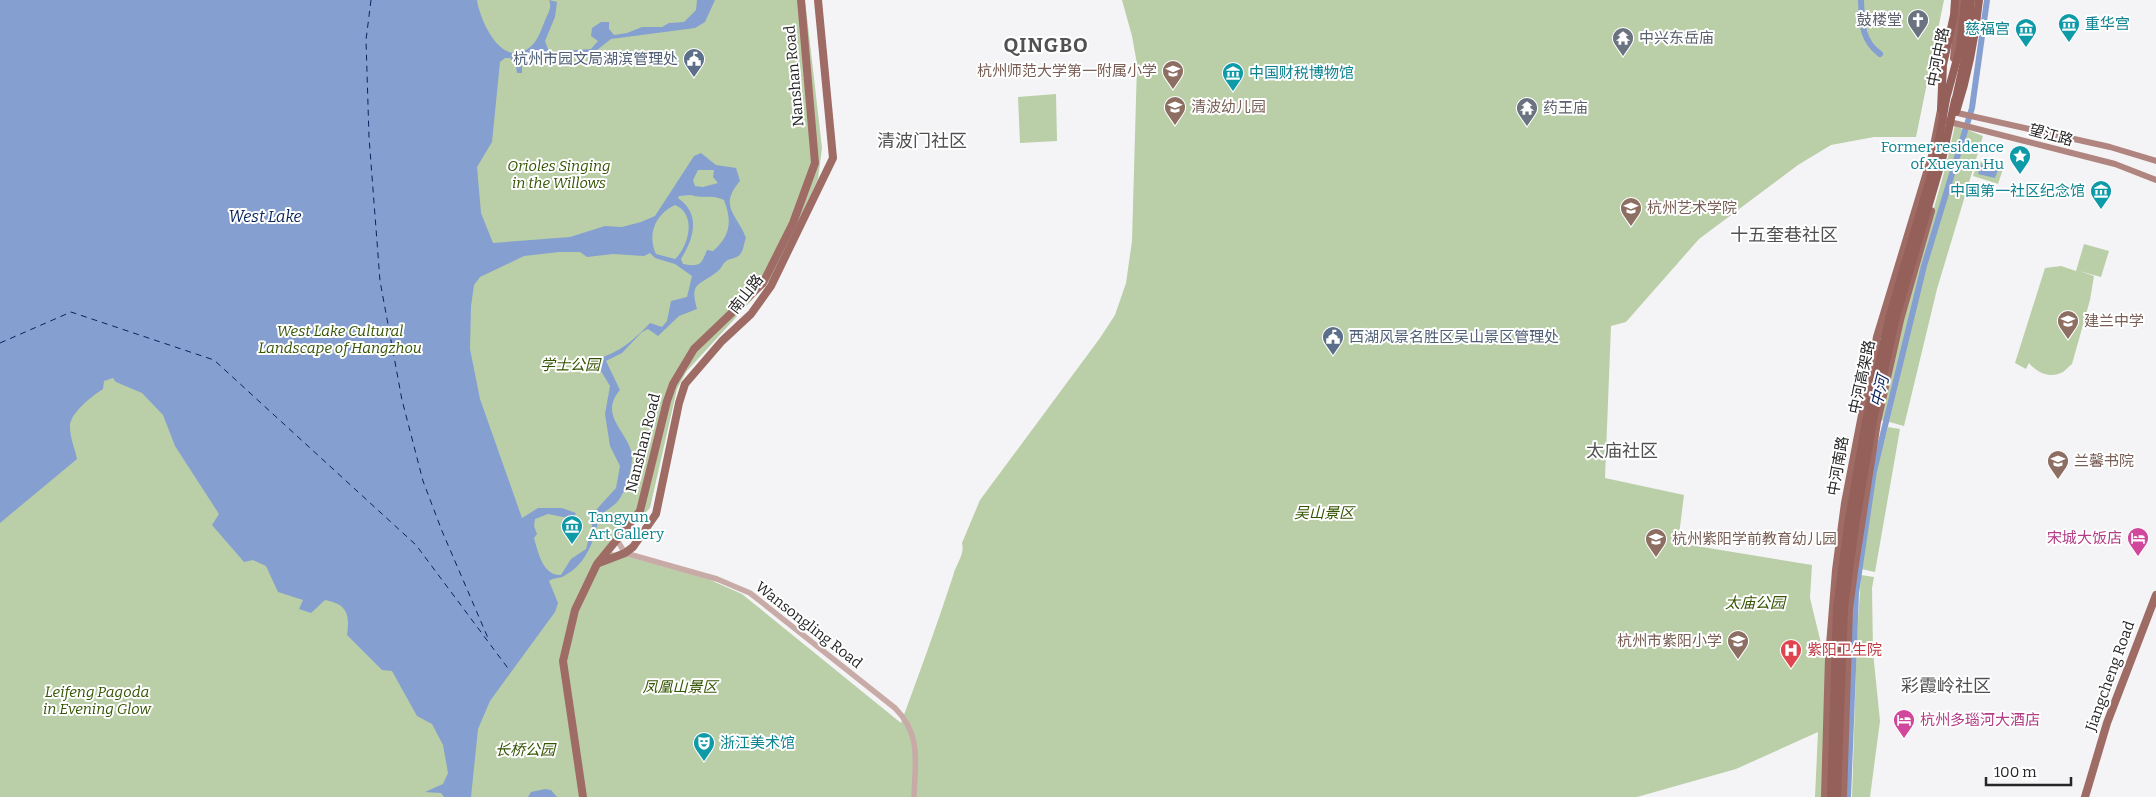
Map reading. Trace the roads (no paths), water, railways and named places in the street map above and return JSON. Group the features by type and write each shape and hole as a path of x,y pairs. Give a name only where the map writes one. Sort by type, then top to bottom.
{"highway":[{"path":"1941,110 1942,65 1954,15 1955,0"},
{"name":"中河高架路","path":"1831,797 1837,608 1848,526 1866,421 1890,315 1936,158 1946,99 1960,48 1965,0"},
{"name":"中河高架路","path":"1838,797 1844,608 1855,526 1873,421 1896,317 1942,160 1967,49 1973,0"},
{"path":"1956,112 1968,75 1975,41 1979,0"}],"main road":[{"name":"Nanshan Road","path":"583,797 563,661 575,610 598,564 640,511 667,401 674,384 694,349 763,283 793,223 815,163 801,0"},
{"name":"南山路","path":"598,564 625,553 633,547 656,514 679,403 685,384 722,342 751,314 771,286 833,158 818,0"},
{"name":"中河中路","path":"1939,120 1956,49 1960,0"},
{"name":"中河中路","path":"1954,123 1970,47 1973,0"},
{"name":"望江路","path":"1941,110 2110,147 2156,161"},
{"name":"望江路","path":"1939,120 2115,164 2156,180"},
{"name":"中河南路","path":"1824,797 1829,657 1836,570 1845,503 1878,337 1932,156 1939,120"},
{"name":"中河南路","path":"1843,797 1848,609 1871,458 1900,320 1946,159 1954,123"},
{"name":"Jiangcheng Road","path":"2085,797 2106,723 2156,595"}],"street":[{"path":"617,540 625,553"},
{"name":"Wansongling Road","path":"625,553 717,579 750,593 881,697 902,715 909,725 913,736 914,797"}],"water":[{"name":"West Lake","path":"0,0 477,0 483,19 494,40 501,48 519,53 529,48 537,38 550,9 549,0 557,2 555,17 545,41 549,52 591,49 598,41 591,36 592,28 601,22 609,22 609,29 614,35 627,33 642,27 662,27 669,23 684,22 696,10 697,0 715,0 705,22 695,28 611,39 592,54 527,56 522,58 522,73 517,73 516,65 510,58 505,58 500,62 492,142 477,167 481,213 493,243 570,237 605,226 622,227 655,216 694,156 701,153 716,165 736,168 740,181 730,197 730,204 731,210 746,238 740,255 726,261 718,271 695,289 697,309 679,316 658,336 648,329 642,332 622,353 606,361 620,390 612,408 613,417 630,448 632,457 628,480 624,492 618,501 599,516 589,550 579,565 562,577 549,581 558,603 555,612 490,701 478,729 471,797 444,797 441,793 425,792 443,784 448,773 443,745 432,724 417,716 392,671 382,670 347,635 348,621 342,607 325,600 311,613 299,609 303,600 278,592 266,566 253,560 244,562 212,525 219,514 175,446 163,415 142,393 116,382 113,378 104,381 103,389 77,411 71,422 71,435 77,459 0,523","holes":["698,170 714,170 713,177 718,183 703,187 695,186 693,180","691,195 720,198 724,200 727,208 729,221 723,239 713,251 707,250 701,262 696,265 683,264 681,259 686,251 693,227 690,211 678,198 679,196","675,205 682,209 686,215 689,230 684,246 675,259 656,254 652,240 658,219","559,252 580,252 587,257 613,254 644,256 650,253 655,258 675,264 692,276 687,297 671,301 667,321 662,327 650,323 626,345 596,359 596,363 610,386 605,414 610,446 620,466 616,488 596,510 586,549 571,559 561,575 550,572 542,562 534,538 537,534 534,526 535,519 548,514 573,519 576,513 562,508 538,508 522,518 480,399 470,349 471,306 474,285 480,277 524,256"]},
{"path":"1981,164 1998,170 1995,178 1978,174"},
{"path":"545,789 551,790 557,797 528,797 531,792"}],"waterway":[{"path":"1861,0 1862,23 1866,37 1880,54"},
{"name":"中河","path":"1848,797 1856,593 1874,471 1924,266 1972,108 1987,0"}],"place":[{"name":"鼓楼堂","path":"1918,39"},
{"name":"重华宫","path":"2069,43"},
{"name":"慈福宫","path":"2026,48"},
{"name":"中兴东岳庙","path":"1623,57"},
{"name":"杭州市园文局湖滨管理处","path":"694,78"},
{"name":"杭州师范大学第一附属小学","path":"1173,90"},
{"name":"中国财税博物馆","path":"1233,92"},
{"name":"清波幼儿园","path":"1175,126"},
{"name":"药王庙","path":"1527,127"},
{"name":"Former residence of Xueyan Hu","path":"2020,175"},
{"name":"中国第一社区纪念馆","path":"2101,210"},
{"name":"杭州艺术学院","path":"1631,227"},
{"name":"建兰中学","path":"2068,340"},
{"name":"西湖风景名胜区吴山景区管理处","path":"1333,356"},
{"name":"兰馨书院","path":"2058,480"},
{"name":"Tangyun Art Gallery","path":"572,545"},
{"name":"宋城大饭店","path":"2138,557"},
{"name":"杭州紫阳学前教育幼儿园","path":"1656,558"},
{"name":"杭州市紫阳小学","path":"1738,660"},
{"name":"紫阳卫生院","path":"1791,669"},
{"name":"杭州多瑙河大酒店","path":"1904,739"},
{"name":"浙江美术馆","path":"704,762"}],"district":[{"name":"QINGBO","path":"1046,45"},
{"name":"清波门社区","path":"922,141"},
{"name":"十五奎巷社区","path":"1784,235"},
{"name":"太庙社区","path":"1622,451"},
{"name":"彩霞岭社区","path":"1946,686"}],"park label":[{"name":"Orioles Singing in the Willows","path":"559,174"},
{"name":"West Lake Cultural Landscape of Hangzhou","path":"340,340"},
{"name":"学士公园","path":"570,365"},
{"name":"吴山景区","path":"1324,513"},
{"name":"太庙公园","path":"1755,603"},
{"name":"凤凰山景区","path":"680,687"},
{"name":"Leifeng Pagoda in Evening Glow","path":"97,700"},
{"name":"长桥公园","path":"525,750"}]}
